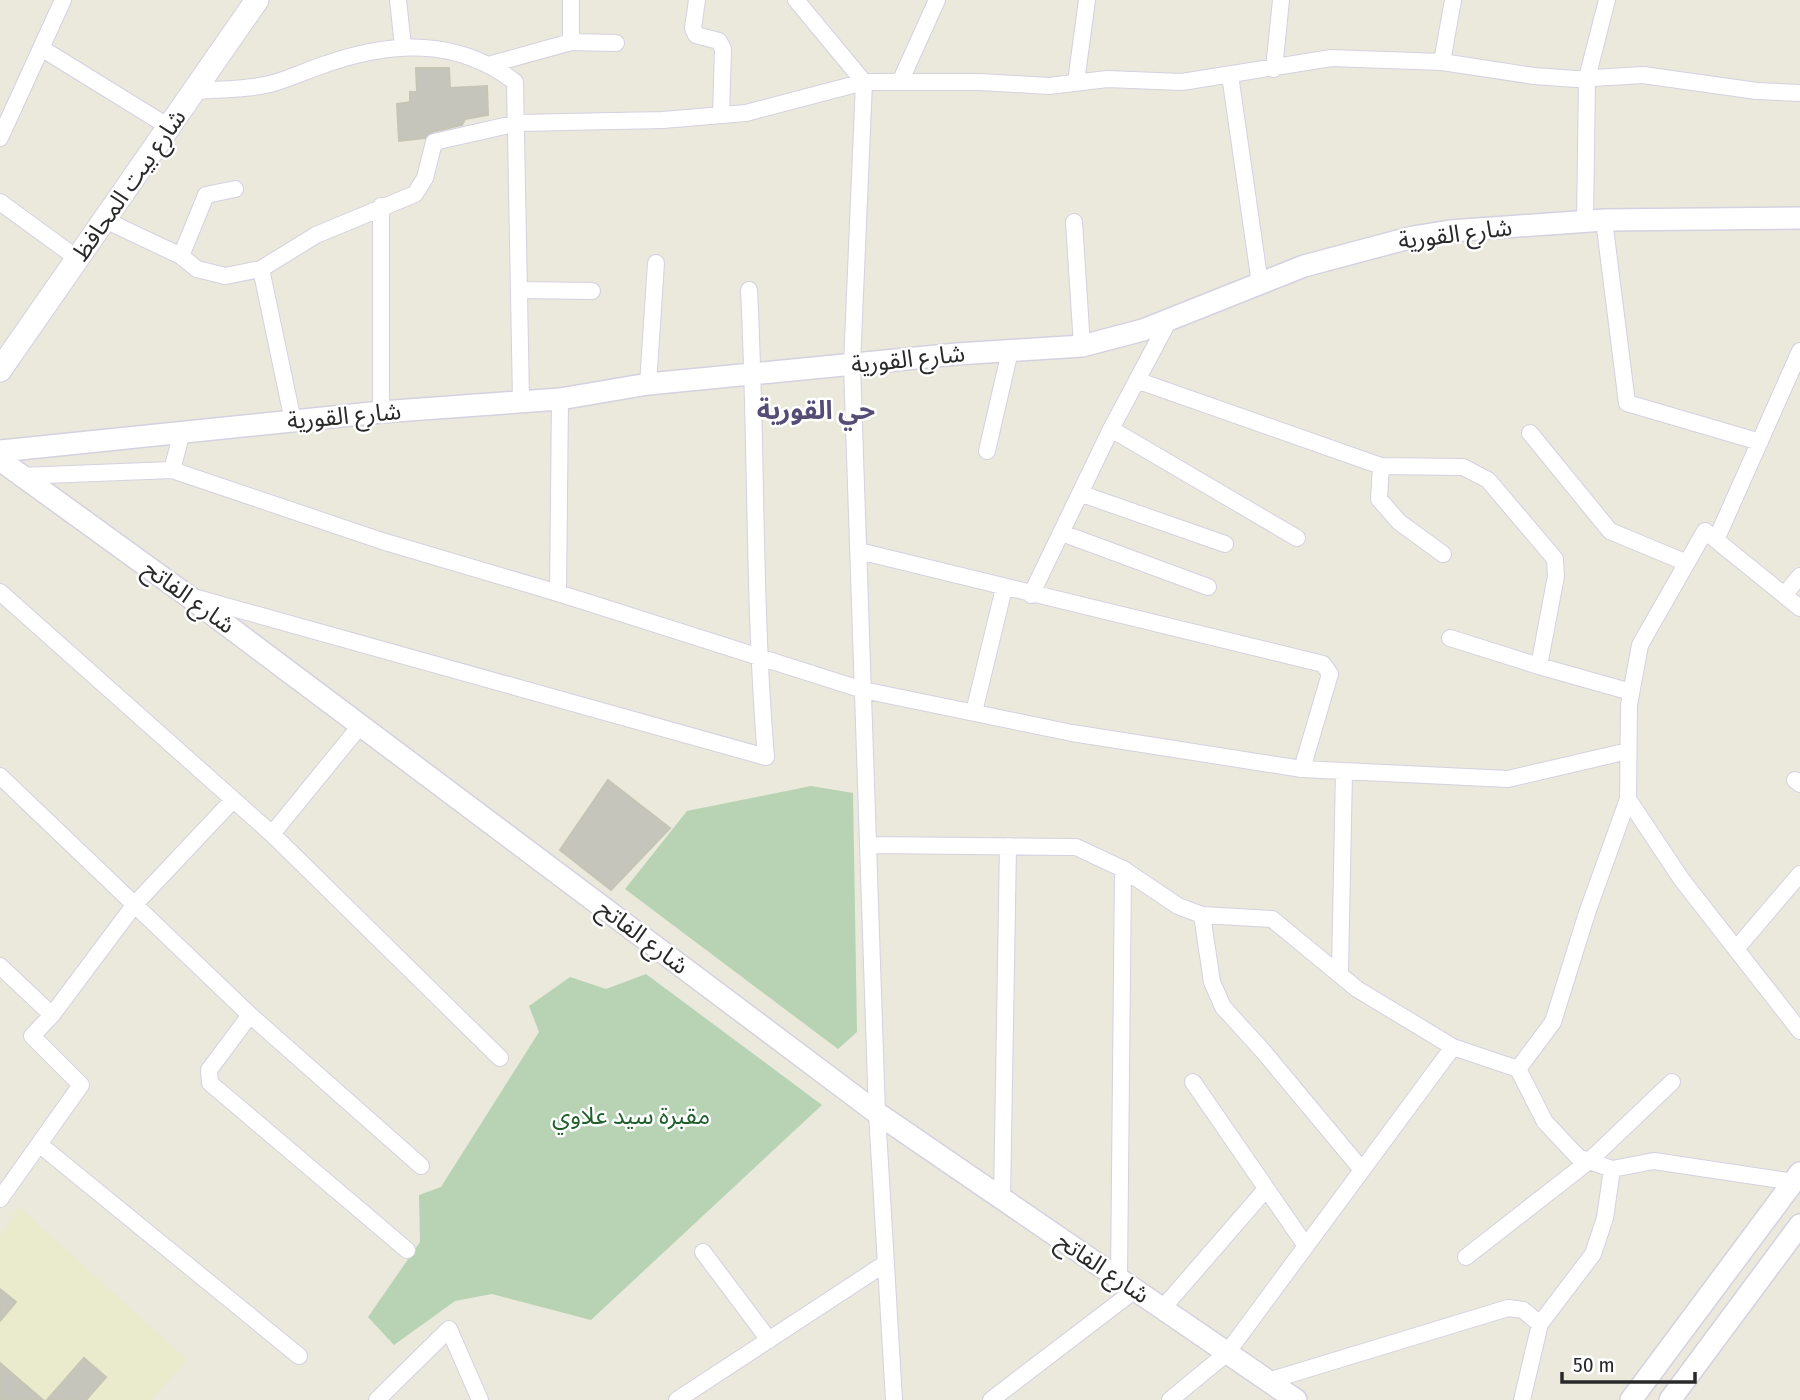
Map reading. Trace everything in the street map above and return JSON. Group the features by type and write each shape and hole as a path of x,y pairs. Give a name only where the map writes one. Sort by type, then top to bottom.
{"main road":[{"name":"شارع بيت المحافظ","path":"0,370 257,0"}],"street":[{"path":"0,138 63,0"},
{"path":"398,0 403,46"},
{"path":"571,0 571,42"},
{"path":"697,0 693,28 696,35 719,41 723,49 722,115"},
{"path":"796,0 864,82 852,365 877,1113 894,1400"},
{"path":"900,82 937,0"},
{"path":"1076,82 1087,0"},
{"path":"1274,69 1281,0"},
{"path":"1441,62 1453,0"},
{"path":"1607,0 1587,78 1594,220 1627,403 1760,442"},
{"path":"492,64 571,42 616,43"},
{"path":"194,91 266,85 370,51 403,46 444,50 492,64 516,82 521,400"},
{"path":"41,48 169,127"},
{"path":"105,220 181,256 197,269 225,276 261,269 316,235 418,191 425,178 434,142 518,123 663,120 746,113 864,82 1049,86 1076,82 1182,82 1348,57 1441,62 1534,76 1587,78 1643,75 1757,91 1800,93"},
{"path":"1230,75 1260,284"},
{"path":"181,256 206,195 235,189"},
{"path":"0,202 78,259"},
{"path":"381,206 381,412"},
{"name":"شارع القورية","path":"0,451 381,412 561,399 648,384 1082,346 1117,338 1169,320 1340,254 1413,237 1450,231 1594,220 1800,218"},
{"path":"1074,222 1082,346"},
{"path":"648,384 656,263"},
{"path":"261,269 293,421"},
{"path":"520,290 593,291"},
{"path":"188,596 766,757 757,656 754,374 749,290"},
{"path":"1031,595 1111,429 1139,381 1169,320"},
{"path":"987,451 1010,351"},
{"path":"1716,540 1800,351"},
{"path":"1139,381 1381,466 1463,467 1488,480 1555,559 1556,576 1539,666"},
{"path":"558,593 561,399"},
{"path":"1111,429 1297,538"},
{"path":"172,470 182,432"},
{"path":"1530,433 1611,531 1686,563"},
{"name":"شارع الفاتح","path":"0,460 188,596 877,1113 1296,1400"},
{"path":"1381,466 1380,499 1399,522 1443,554"},
{"path":"20,476 172,470 382,541 558,593 863,690 1072,733 1303,769 1508,779 1628,751"},
{"path":"1082,494 1225,544"},
{"path":"1518,1069 1553,1022 1587,913 1628,799 1631,692 1640,645 1705,531 1800,608"},
{"path":"1062,533 1208,587"},
{"path":"859,551 1323,664 1330,674 1303,769"},
{"path":"1784,595 1800,576"},
{"path":"974,712 1004,587"},
{"path":"0,592 272,834 500,1058"},
{"path":"1450,638 1631,692"},
{"path":"272,834 360,726"},
{"path":"1339,971 1344,771"},
{"path":"0,776 250,1015 421,1166"},
{"path":"1628,799 1682,880 1800,1031"},
{"path":"0,1199 81,1085 32,1036 52,1015 135,904 233,800"},
{"path":"869,845 1076,847 1123,869 1178,906 1202,915 1272,919 1339,971 1357,989 1453,1047 1518,1069 1545,1122 1578,1157 1612,1169 1654,1161 1797,1177"},
{"path":"1002,1199 1008,846"},
{"path":"991,1400 1127,1284 1123,869"},
{"path":"1736,949 1800,874"},
{"path":"1202,915 1212,982 1223,1007 1362,1170"},
{"path":"0,966 52,1015"},
{"path":"250,1015 209,1070 210,1083 407,1250"},
{"path":"1170,1400 1227,1353 1453,1047"},
{"path":"1193,1082 1306,1246"},
{"path":"1466,1257 1589,1161 1672,1082"},
{"path":"39,1144 299,1356"},
{"path":"1522,1400 1540,1324 1593,1254 1605,1218 1612,1169"},
{"path":"1632,1400 1797,1177"},
{"path":"1162,1309 1266,1189"},
{"path":"1670,1400 1800,1225"},
{"path":"703,1252 769,1340"},
{"path":"677,1400 886,1263"},
{"path":"1268,1381 1508,1308 1523,1310 1540,1324"},
{"path":"377,1400 449,1329 480,1400"}],"shaded area":[{"path":"19,1207 187,1360 151,1400 0,1400 0,1235"}],"green space":[{"path":"811,786 853,793 857,1032 838,1049 625,889 687,811"},
{"name":"مقبرة سيد علاوي","path":"646,974 822,1105 591,1320 492,1294 455,1301 394,1345 368,1317 420,1242 419,1195 441,1187 539,1032 529,1006 570,977 606,989"}],"building":[{"path":"416,68 449,68 450,88 487,86 488,115 465,119 462,125 432,132 425,138 399,141 397,104 410,102 410,92 417,92"},
{"path":"608,780 670,828 611,890 560,850"},
{"path":"0,1289 16,1302 0,1321"},
{"path":"84,1358 106,1377 86,1400 47,1400"},
{"path":"0,1363 43,1400 0,1400"}],"district":[{"name":"حي القورية","path":"816,410"}]}
